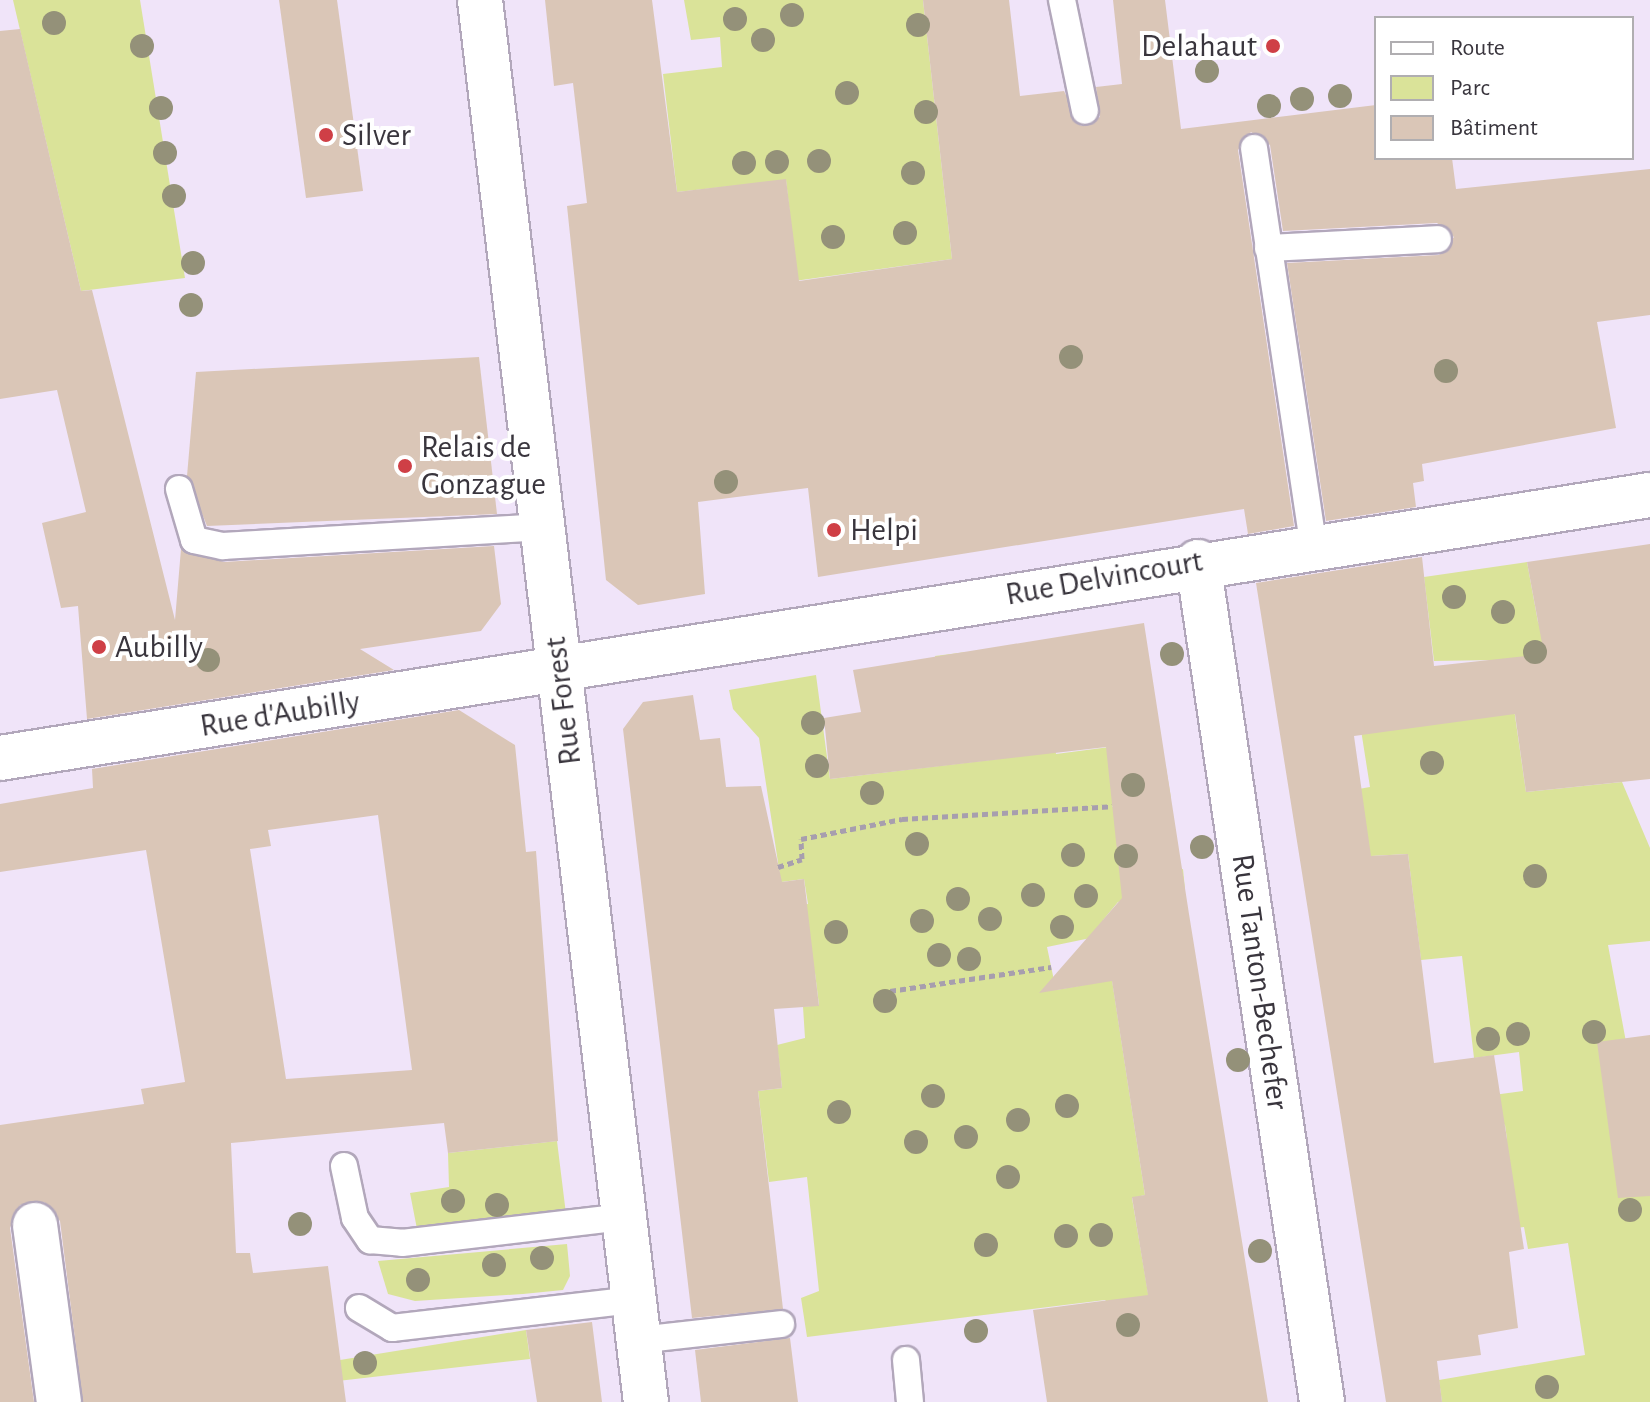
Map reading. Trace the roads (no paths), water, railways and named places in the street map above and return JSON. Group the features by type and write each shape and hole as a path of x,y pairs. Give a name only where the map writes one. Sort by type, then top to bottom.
{"street":[{"name":"Rue Forest","path":"480,0 646,1402"},
{"name":"Rue Delvincourt","path":"560,671 1198,562 1650,495"},
{"name":"Rue Tanton-Bechefer","path":"1198,562 1322,1402"},
{"name":"Rue d'Aubilly","path":"0,758 560,671"},
{"path":"35,1225 59,1402"}],"lane":[{"path":"1062,0 1085,111"},
{"path":"1254,148 1313,545"},
{"path":"1268,248 1438,239"},
{"path":"179,489 194,540 223,546 543,527"},
{"path":"344,1166 355,1218 370,1240 402,1243 624,1217"},
{"path":"359,1308 392,1328 637,1320 781,1324"},
{"path":"906,1360 910,1402"}],"place":[{"name":"Delahaut","path":"1273,46"},
{"name":"Silver","path":"326,135"},
{"name":"Relais de Gonzague","path":"405,466"},
{"name":"Helpi","path":"834,530"},
{"name":"Aubilly","path":"99,647"}]}
